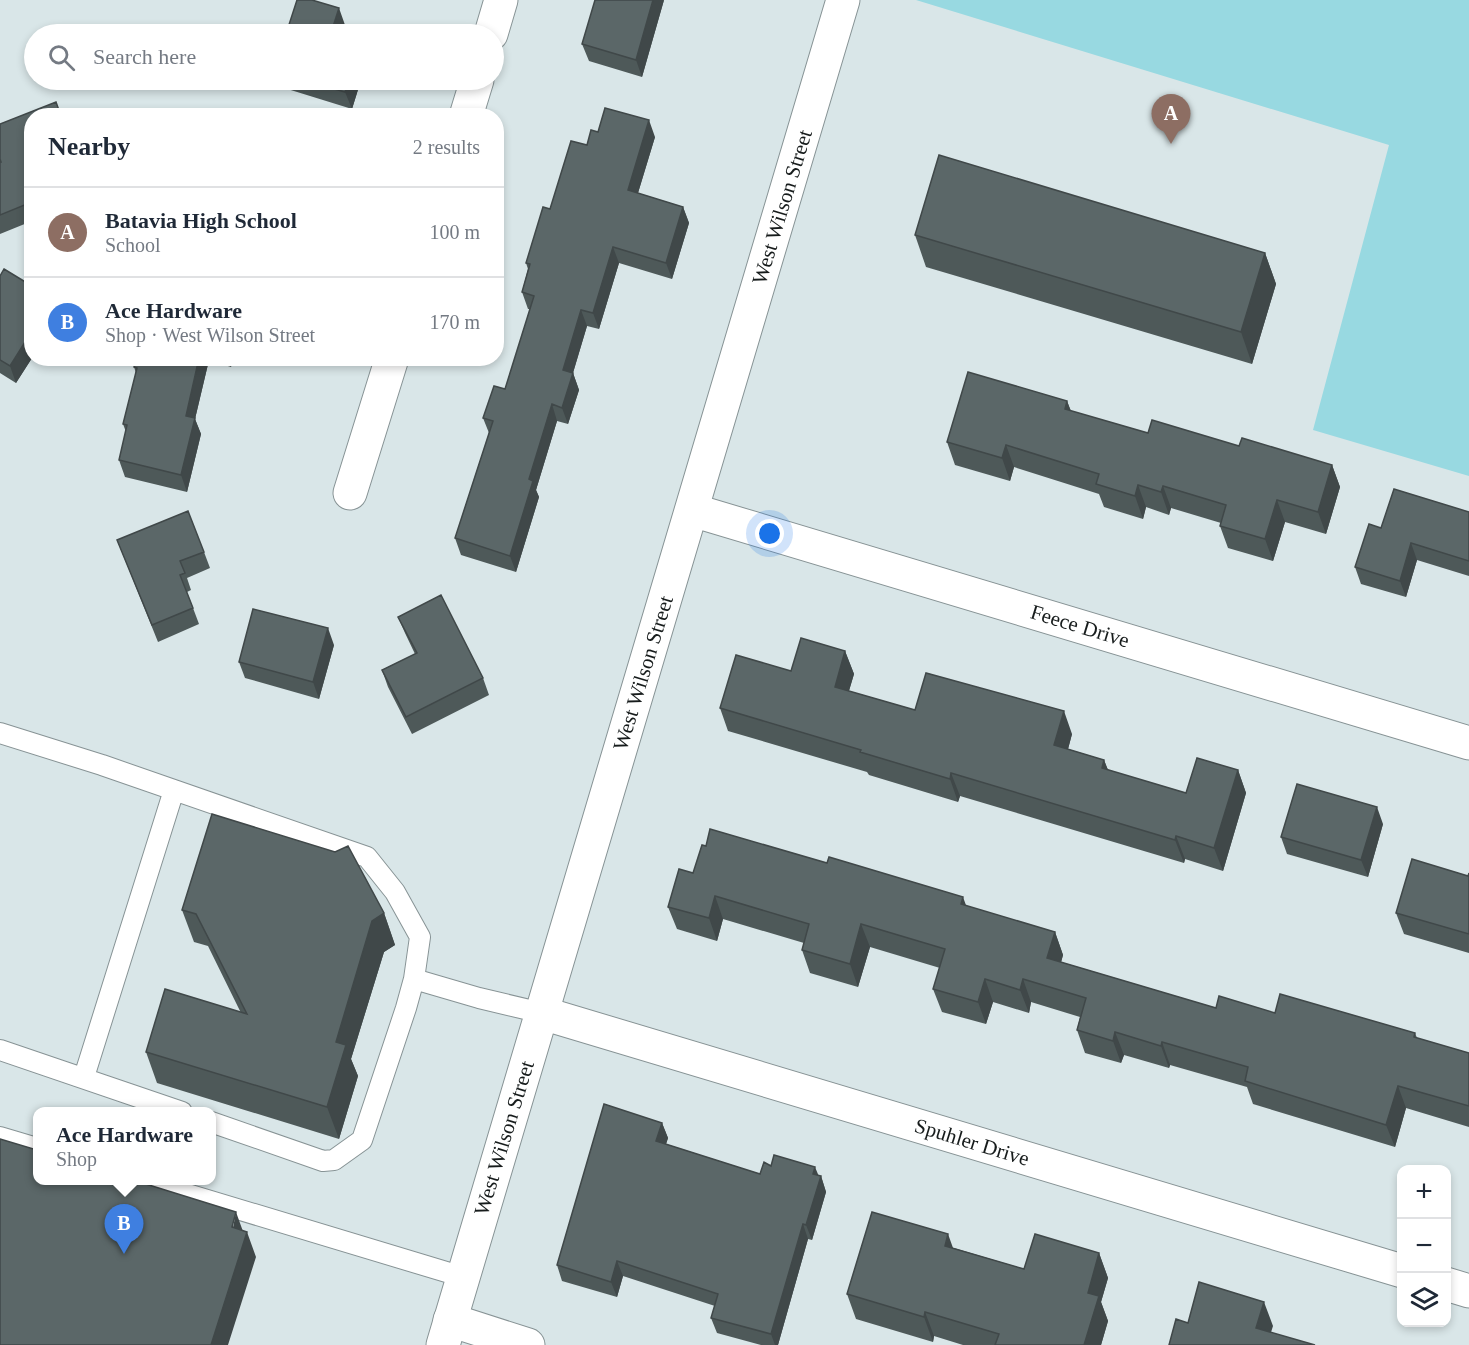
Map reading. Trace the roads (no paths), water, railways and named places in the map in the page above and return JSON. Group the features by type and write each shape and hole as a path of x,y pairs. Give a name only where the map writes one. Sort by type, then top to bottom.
{"street":[{"path":"494,24 501,0"},
{"name":"West Wilson Street","path":"446,1333 843,0"},
{"path":"468,108 474,90"},
{"path":"350,493 390,366"},
{"name":"Feece Drive","path":"692,510 1469,743"},
{"name":"Spuhler Drive","path":"542,1013 1397,1270"},
{"path":"1451,1286 1469,1291"},
{"path":"446,1333 528,1345"}],"lane":[{"path":"0,733 367,857 394,892 420,937 414,980 362,1140 334,1160 323,1161 216,1124"},
{"path":"84,1077 174,790"},
{"path":"414,980 542,1013"},
{"path":"0,1050 168,1107"},
{"path":"0,1137 33,1147"},
{"path":"158,1185 463,1277"}],"place":[{"name":"Batavia High School","path":"1171,144"},
{"name":"Ace Hardware","path":"124,1254"}]}
